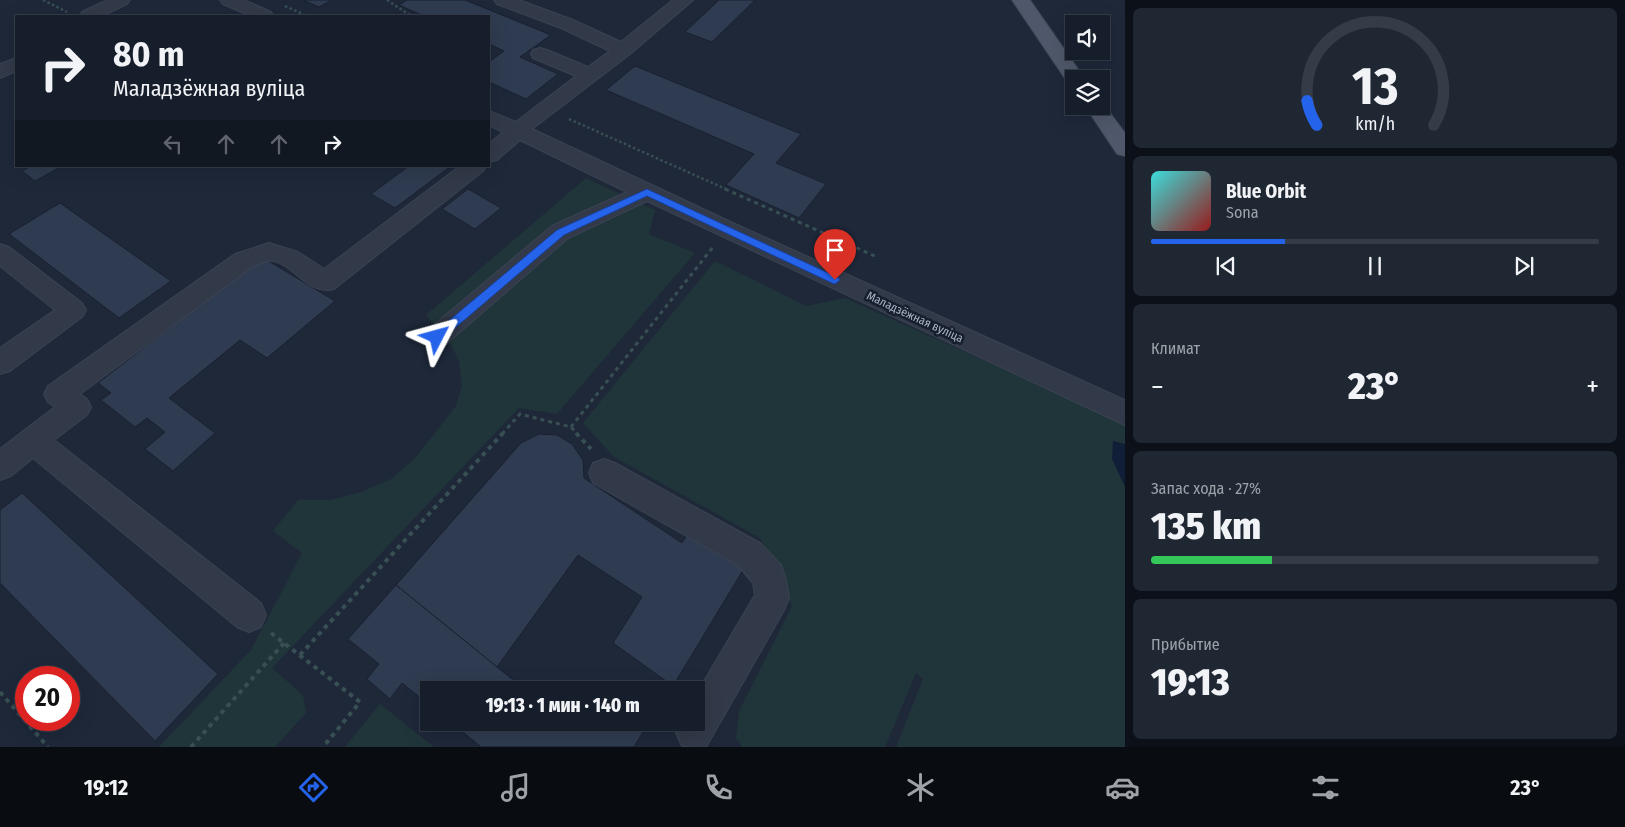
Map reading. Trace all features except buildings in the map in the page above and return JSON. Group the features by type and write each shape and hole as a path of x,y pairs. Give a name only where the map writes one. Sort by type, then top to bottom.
{"main road":[{"path":"1021,0 1069,70"},
{"path":"1101,115 1125,150"}],"street":[{"path":"90,15 121,0"},
{"path":"229,0 263,15"},
{"path":"503,0 567,24 623,50"},
{"path":"490,154 545,108 623,50 684,0"},
{"path":"540,54 590,75"},
{"path":"0,72 15,64"},
{"name":"Маладзёжная вуліца","path":"490,117 727,230 1125,413"},
{"path":"0,467 33,441 46,428 77,407 58,394 244,260 269,252 288,258 325,282 474,167"},
{"path":"437,337 560,232 647,192"},
{"path":"0,252 73,310 0,363"},
{"path":"33,441 249,615"},
{"path":"604,473 748,554 769,576 772,598 696,734"}],"path":[{"path":"43,0 68,12"},
{"path":"386,0 409,15"},
{"path":"281,5 305,15"},
{"path":"545,108 877,257"},
{"path":"571,427 727,230"},
{"path":"300,655 520,414 571,427 601,460 604,473"},
{"path":"249,615 360,702 322,747"},
{"path":"191,747 284,643"},
{"path":"0,692 48,747"}],"green space":[{"path":"586,178 655,210 649,234 695,253 557,414 519,408 272,668 303,695 306,713 275,747 159,747 251,650 302,553 273,531 298,500 331,500 361,492 391,479 416,457 456,406 462,386 459,361 449,342 426,315"},
{"path":"715,261 806,306 845,298 1125,424 1125,747 896,747 923,679 916,673 885,747 742,747 736,738 739,711 792,606 760,538 614,457 583,423"},
{"path":"380,704 434,747 345,747"}],"water":[{"path":"1113,441 1125,444 1125,487 1112,459"}],"route":[{"path":"437,337 503,283 560,232 647,192 835,280"}]}
